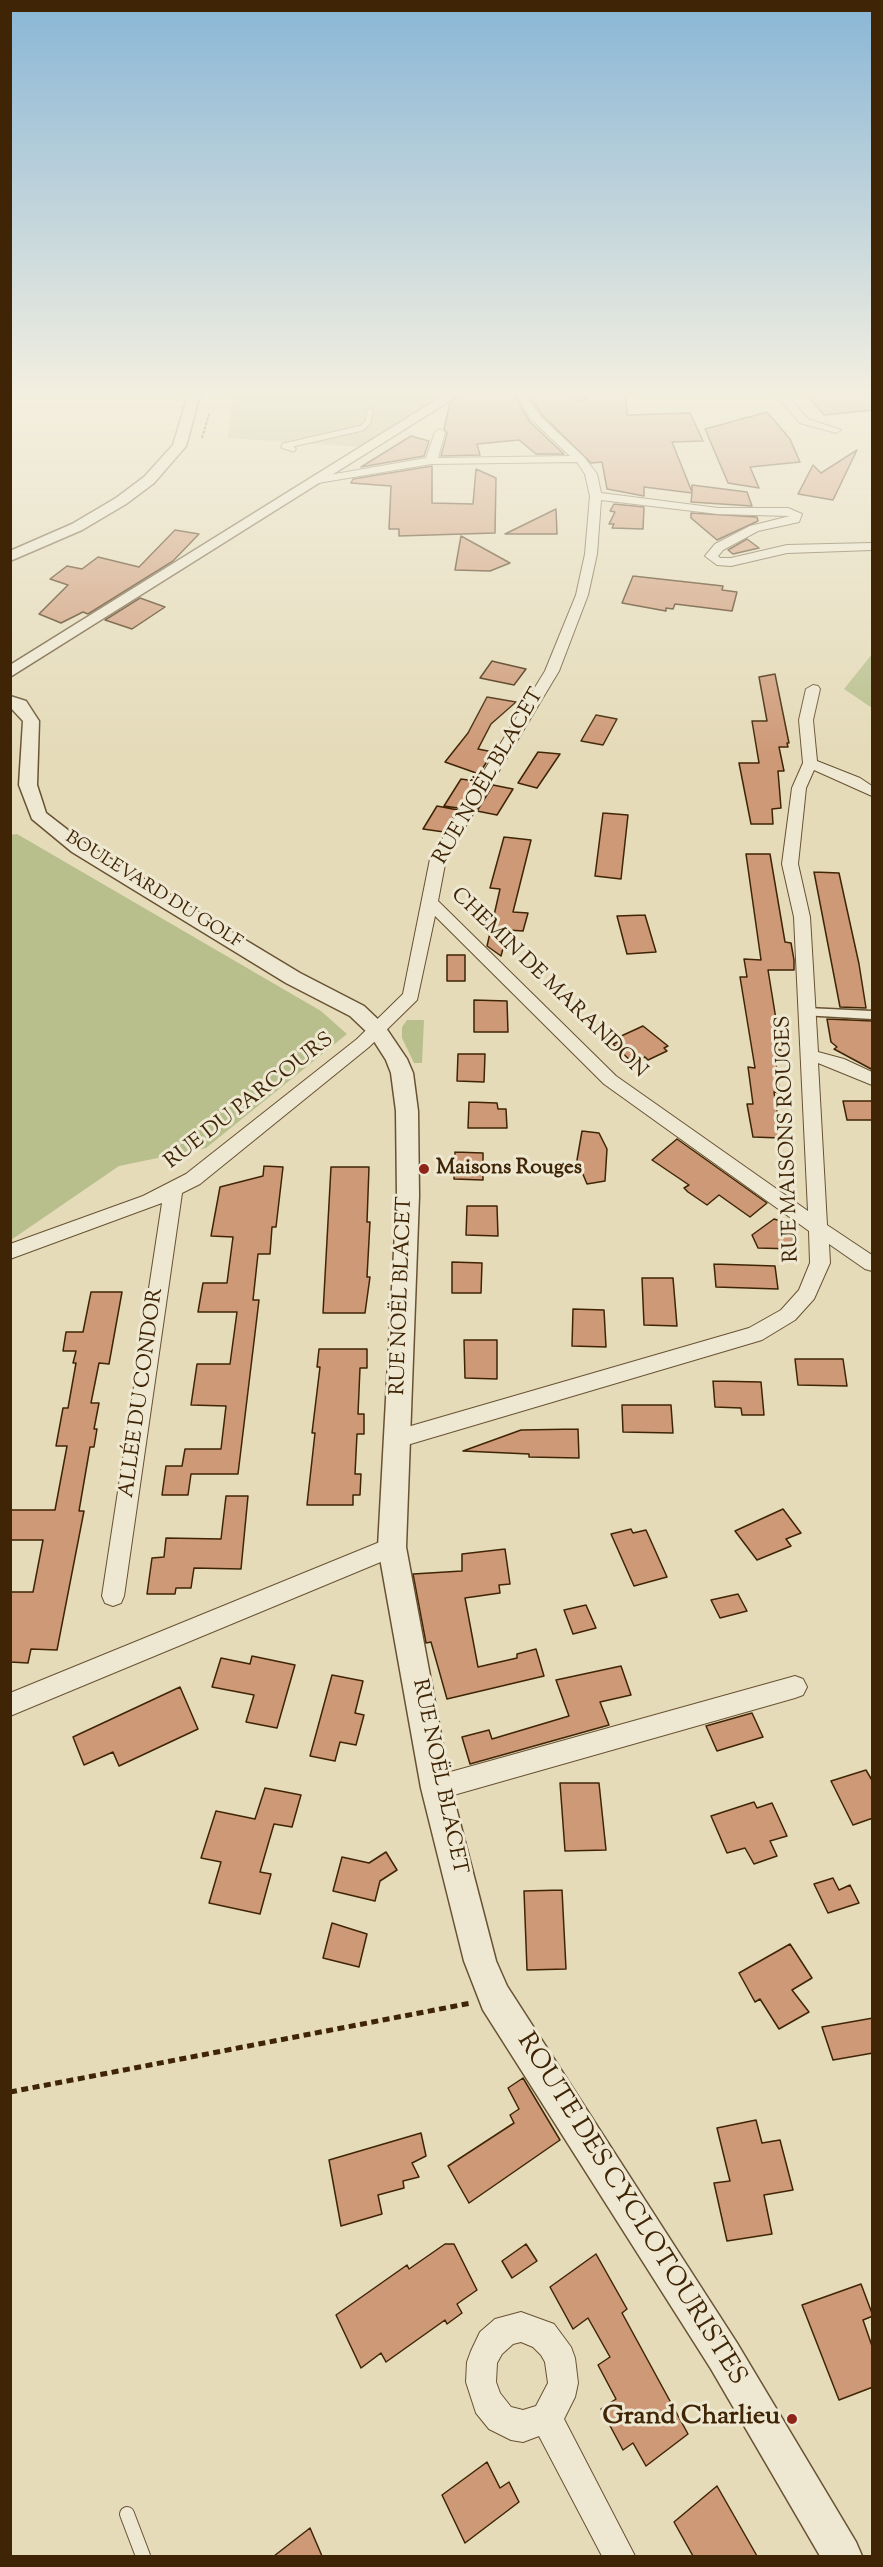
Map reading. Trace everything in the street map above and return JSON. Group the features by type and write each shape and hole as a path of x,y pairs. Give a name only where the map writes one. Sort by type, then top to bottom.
{"street":[{"path":"10,557 77,527 98,515"},
{"path":"10,672 262,515"},
{"name":"RUE NOËL BLACET","path":"492,1993 436,1788 392,1547 406,1266 407,1111 402,1073 392,1049 377,1029 411,996 438,859 552,671 582,595 591,554 594,515"},
{"path":"796,515 795,520 754,528 719,547 711,556 717,561 731,562 787,549 873,546"},
{"name":"RUE MAISONS ROUGES","path":"397,1439 755,1334 788,1314 807,1294 820,1263 802,917 790,864 799,788 810,763 806,720 813,689"},
{"name":"BOULEVARD DU GOLF","path":"10,701 20,705 31,721 32,743 28,784 38,814 80,848 293,978 357,1011 377,1029"},
{"path":"810,763 855,781 873,792"},
{"name":"CHEMIN DE MARANDON","path":"429,902 610,1080 818,1228 873,1264"},
{"path":"807,1012 873,1015"},
{"name":"RUE DU PARCOURS","path":"10,1252 150,1201 193,1179 377,1029"},
{"path":"809,1055 838,1063 873,1079"},
{"name":"ALLÉE DU CONDOR","path":"113,1596 173,1189"},
{"path":"10,1705 392,1547"},
{"path":"436,1788 795,1687"},
{"name":"ROUTE DES CYCLOTOURISTES","path":"492,1993 724,2356 842,2556"},
{"path":"546,2418 619,2556"}],"lane":[{"path":"127,2514 143,2556"}],"path":[{"path":"10,2092 492,1993"}],"green space":[{"path":"872,654 872,708 844,689"},
{"path":"17,834 321,1011 347,1034 206,1148 119,1166 11,1240 10,835"},
{"path":"407,1020 424,1020 422,1063 414,1063 402,1038 402,1027"}],"building":[{"path":"390,515 495,515 495,533 399,536 399,529 389,529"},
{"path":"544,515 556,515 557,534 505,534"},
{"path":"614,515 644,515 643,529 612,528 614,524 609,524"},
{"path":"691,515 721,515 757,517 758,521 717,540 691,518"},
{"path":"175,530 199,534 173,561 88,614 83,612 61,623 39,614 68,585 50,579 67,566 82,569 98,557 139,567"},
{"path":"461,536 510,563 490,571 455,570"},
{"path":"747,539 759,548 733,554 728,550"},
{"path":"633,576 723,586 722,590 737,592 732,611 675,604 673,609 666,608 666,611 622,603"},
{"path":"140,598 165,607 132,629 105,620"},
{"path":"492,661 526,669 514,685 480,678"},
{"path":"775,674 789,743 787,743 788,747 779,747 784,771 778,771 781,808 772,809 773,824 751,824 739,763 759,763 752,721 767,721 759,677"},
{"path":"487,697 516,702 491,724 478,749 493,752 479,774 445,762 468,733"},
{"path":"596,715 617,719 603,745 581,741"},
{"path":"538,752 560,754 537,788 518,783"},
{"path":"461,779 475,781 458,808 444,806"},
{"path":"493,785 513,789 497,815 477,811"},
{"path":"437,806 458,810 444,832 423,829"},
{"path":"603,813 628,815 621,879 595,876"},
{"path":"504,837 531,840 513,912 528,913 523,931 508,930 501,956 487,946 500,889 490,888"},
{"path":"746,854 770,854 785,942 791,943 794,960 794,970 768,970 781,1050 774,1050 780,1093 774,1092 781,1138 753,1137 747,1104 753,1104 748,1067 755,1068 740,977 747,977 744,959 761,960"},
{"path":"814,872 839,873 866,1008 840,1007"},
{"path":"645,915 656,952 627,954 617,916"},
{"path":"447,955 465,955 465,981 447,981"},
{"path":"474,1000 507,1001 508,1032 474,1032"},
{"path":"827,1019 873,1021 873,1070 834,1049 837,1047 831,1042"},
{"path":"643,1026 668,1046 664,1048 667,1051 648,1060 645,1057 633,1063 613,1044 622,1040 619,1037"},
{"path":"458,1054 485,1054 484,1082 457,1081"},
{"path":"843,1101 873,1101 873,1120 847,1120"},
{"path":"469,1102 497,1103 498,1109 506,1109 507,1128 468,1128"},
{"path":"582,1131 599,1133 607,1149 605,1181 587,1184 577,1160"},
{"path":"677,1139 767,1203 750,1217 719,1195 707,1205 688,1192 684,1188 689,1185 652,1160"},
{"path":"455,1152 483,1153 483,1180 454,1179"},
{"path":"264,1166 283,1167 276,1227 272,1227 270,1254 258,1254 253,1300 259,1300 238,1474 191,1474 188,1495 162,1495 166,1466 182,1466 185,1449 221,1449 226,1406 191,1405 197,1364 230,1364 237,1312 198,1312 203,1283 227,1283 233,1237 211,1236 220,1187 263,1176"},
{"path":"331,1167 369,1167 367,1222 370,1222 367,1277 370,1277 365,1313 323,1313"},
{"path":"467,1206 497,1206 498,1236 466,1235"},
{"path":"774,1219 790,1224 795,1249 758,1248 752,1235"},
{"path":"452,1262 482,1263 481,1293 452,1293"},
{"path":"714,1264 775,1266 778,1289 716,1287"},
{"path":"642,1278 673,1278 677,1326 644,1325"},
{"path":"91,1292 122,1292 109,1364 99,1363 91,1403 99,1403 94,1429 97,1429 94,1447 90,1447 79,1511 84,1511 57,1650 31,1649 28,1663 10,1662 10,1592 33,1592 43,1540 10,1540 10,1510 55,1510 67,1446 56,1446 63,1408 68,1408 76,1363 73,1363 76,1351 63,1351 66,1332 83,1332"},
{"path":"573,1309 604,1310 606,1347 572,1346"},
{"path":"464,1340 497,1340 497,1379 465,1378"},
{"path":"319,1349 367,1349 367,1368 360,1368 358,1414 364,1414 364,1434 357,1434 355,1474 361,1474 360,1495 353,1495 353,1505 307,1505 315,1433 312,1433 320,1367 317,1367"},
{"path":"795,1359 843,1359 847,1386 798,1385"},
{"path":"713,1381 761,1382 764,1415 742,1415 741,1408 715,1407"},
{"path":"622,1405 671,1405 673,1433 623,1432"},
{"path":"578,1429 579,1458 529,1457 529,1454 463,1451 521,1430"},
{"path":"226,1496 248,1496 241,1569 194,1568 191,1588 176,1588 175,1594 147,1594 152,1558 164,1557 166,1538 221,1539"},
{"path":"783,1509 801,1533 786,1539 791,1546 757,1560 735,1531"},
{"path":"631,1529 633,1533 646,1530 667,1577 634,1586 611,1534"},
{"path":"505,1549 510,1584 499,1585 500,1593 465,1598 478,1667 517,1658 517,1654 536,1649 544,1676 447,1699 431,1642 426,1643 413,1574 462,1571 462,1554"},
{"path":"738,1594 747,1611 720,1618 711,1600"},
{"path":"586,1605 596,1628 573,1634 564,1610"},
{"path":"252,1656 295,1665 277,1728 246,1722 254,1695 212,1687 221,1658 250,1664"},
{"path":"621,1666 631,1695 600,1702 609,1725 470,1764 462,1737 489,1730 492,1739 569,1716 556,1680"},
{"path":"332,1675 363,1681 355,1713 364,1715 356,1745 340,1742 335,1761 310,1756"},
{"path":"180,1687 198,1729 119,1766 113,1752 84,1765 73,1737"},
{"path":"752,1713 763,1737 717,1751 706,1726"},
{"path":"866,1770 873,1782 873,1818 853,1825 831,1781"},
{"path":"560,1783 599,1783 606,1850 565,1851"},
{"path":"265,1788 301,1795 292,1827 274,1824 260,1872 271,1874 260,1914 209,1903 221,1862 201,1858 216,1811 255,1819"},
{"path":"754,1802 757,1808 772,1803 787,1836 770,1841 777,1856 754,1864 745,1848 727,1853 711,1816"},
{"path":"386,1852 397,1870 380,1881 375,1901 333,1891 342,1857 369,1863"},
{"path":"833,1878 839,1890 850,1885 859,1903 828,1913 814,1884"},
{"path":"562,1890 566,1969 527,1970 524,1891"},
{"path":"332,1923 367,1934 359,1967 323,1958"},
{"path":"790,1944 812,1978 792,1990 809,2012 779,2029 760,1999 755,2002 739,1973"},
{"path":"873,2018 873,2053 833,2060 822,2027"},
{"path":"523,2078 560,2140 469,2203 448,2166 514,2123 510,2115 519,2109 508,2088"},
{"path":"756,2120 762,2143 780,2140 793,2190 764,2195 772,2234 727,2241 714,2183 730,2181 717,2128"},
{"path":"421,2133 426,2156 412,2163 419,2177 403,2181 404,2188 378,2195 382,2214 341,2226 329,2160"},
{"path":"445,2244 454,2244 477,2290 457,2304 462,2313 447,2324 445,2320 386,2362 381,2353 361,2368 336,2315 407,2265 409,2269"},
{"path":"526,2244 537,2261 512,2278 502,2261"},
{"path":"596,2254 627,2309 622,2313 688,2434 646,2466 633,2443 623,2450 601,2409 616,2399 598,2365 610,2357 588,2318 573,2329 550,2287"},
{"path":"861,2284 873,2316 863,2320 873,2349 873,2387 839,2400 802,2305"},
{"path":"487,2462 500,2488 509,2482 519,2502 465,2543 442,2495"},
{"path":"717,2486 757,2556 693,2556 674,2522"},
{"path":"310,2528 322,2556 274,2556"}],"place":[{"name":"Maisons Rouges","path":"424,1169"},
{"name":"Grand Charlieu","path":"792,2419"}]}
